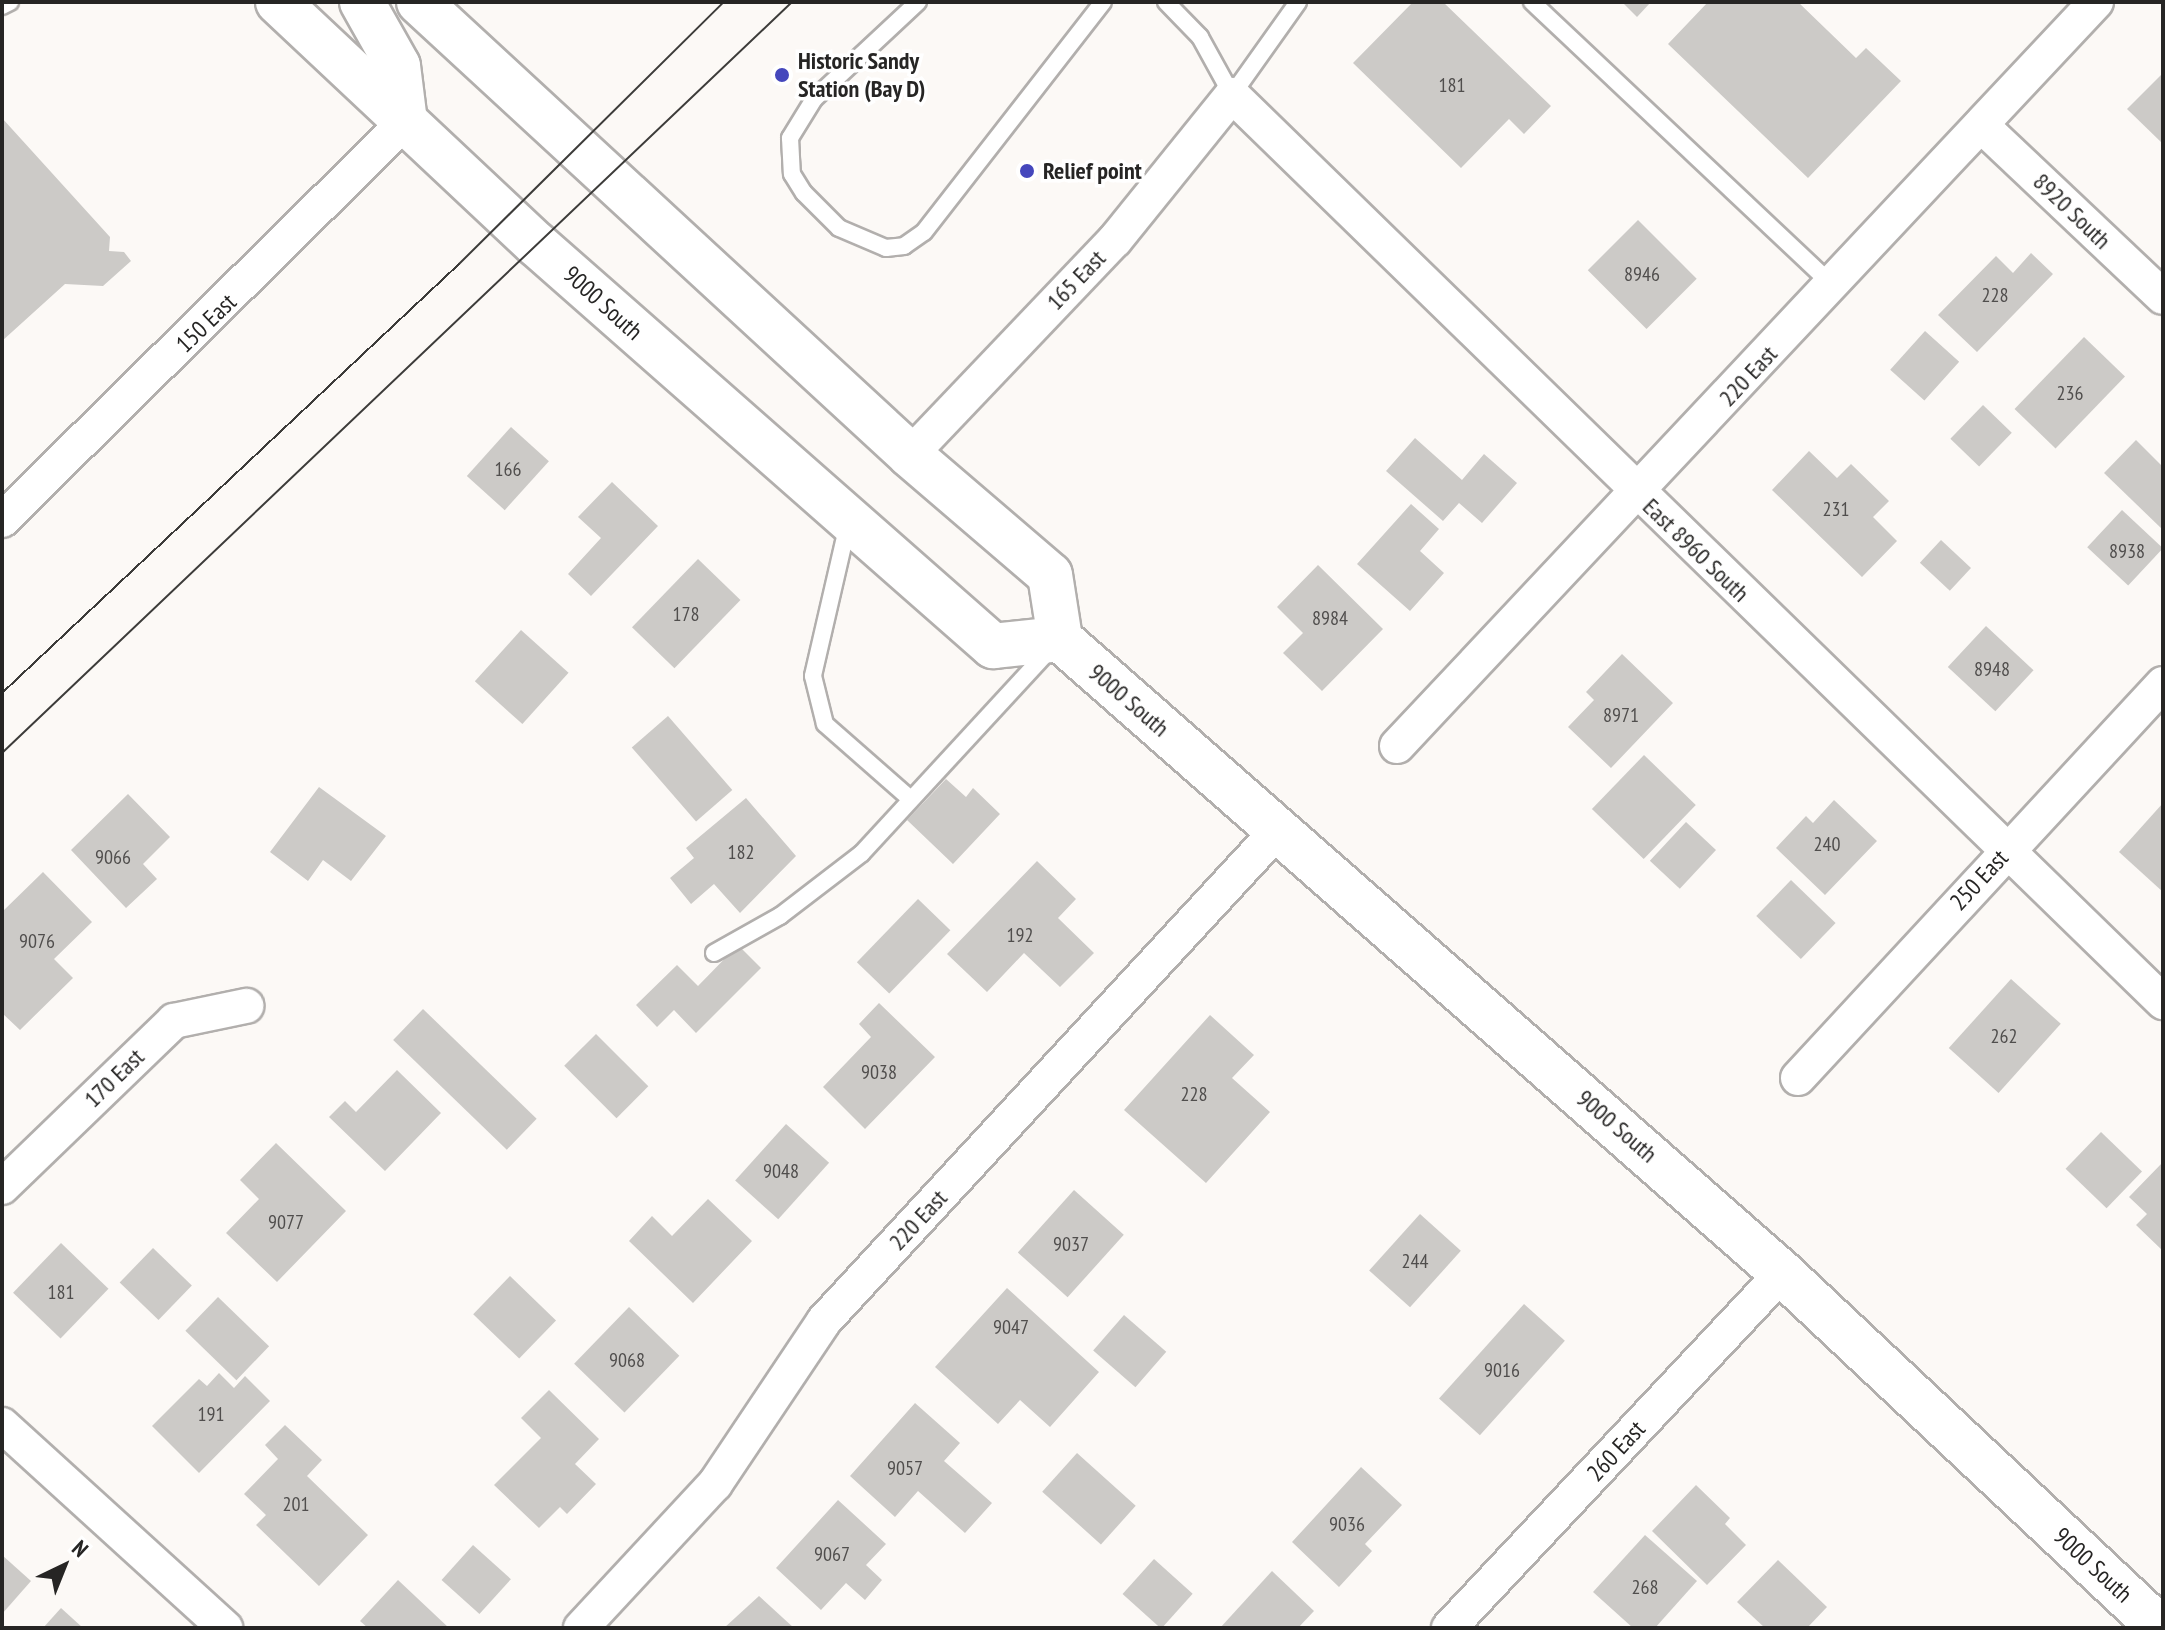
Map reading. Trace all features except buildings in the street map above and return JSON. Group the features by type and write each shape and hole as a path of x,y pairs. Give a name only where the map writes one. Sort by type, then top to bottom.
{"main road":[{"name":"9000 South","path":"278,2 405,122 848,522 993,646 1060,639 1782,1273 2160,1628"},
{"path":"362,2 398,66 405,122"},
{"path":"419,2 910,455 1050,575 1060,639"}],"street":[{"name":"220 East","path":"1397,746 1833,286 2096,2"},
{"name":"165 East","path":"910,455 1115,240 1232,95"},
{"name":"East 8960 South","path":"1232,95 2005,852 2163,1002"},
{"name":"150 East","path":"2,520 405,122"},
{"name":"8920 South","path":"1981,125 2163,297"},
{"name":"250 East","path":"1798,1078 2163,684"},
{"name":"220 East","path":"581,1628 715,1484 824,1321 1278,830"},
{"name":"170 East","path":"2,1187 174,1021 246,1006"},
{"name":"260 East","path":"1449,1628 1782,1273"},
{"path":"2,1425 225,1628"}],"lane":[{"path":"2,6 10,2"},
{"path":"918,2 814,99 790,138 792,174 804,193 839,228 886,248 904,246 924,232 1103,2"},
{"path":"1166,2 1200,37 1232,95 1298,2"},
{"path":"1532,2 1833,286"},
{"path":"848,522 813,676 825,724 908,797"},
{"path":"714,953 780,916 862,853 908,797 1060,639"}],"tram line":[{"path":"2,693 459,264 724,2"},
{"path":"2,753 792,2"}],"place":[{"name":"Historic Sandy Station (Bay D)","path":"782,75"},
{"name":"Relief point","path":"1027,171"}]}
